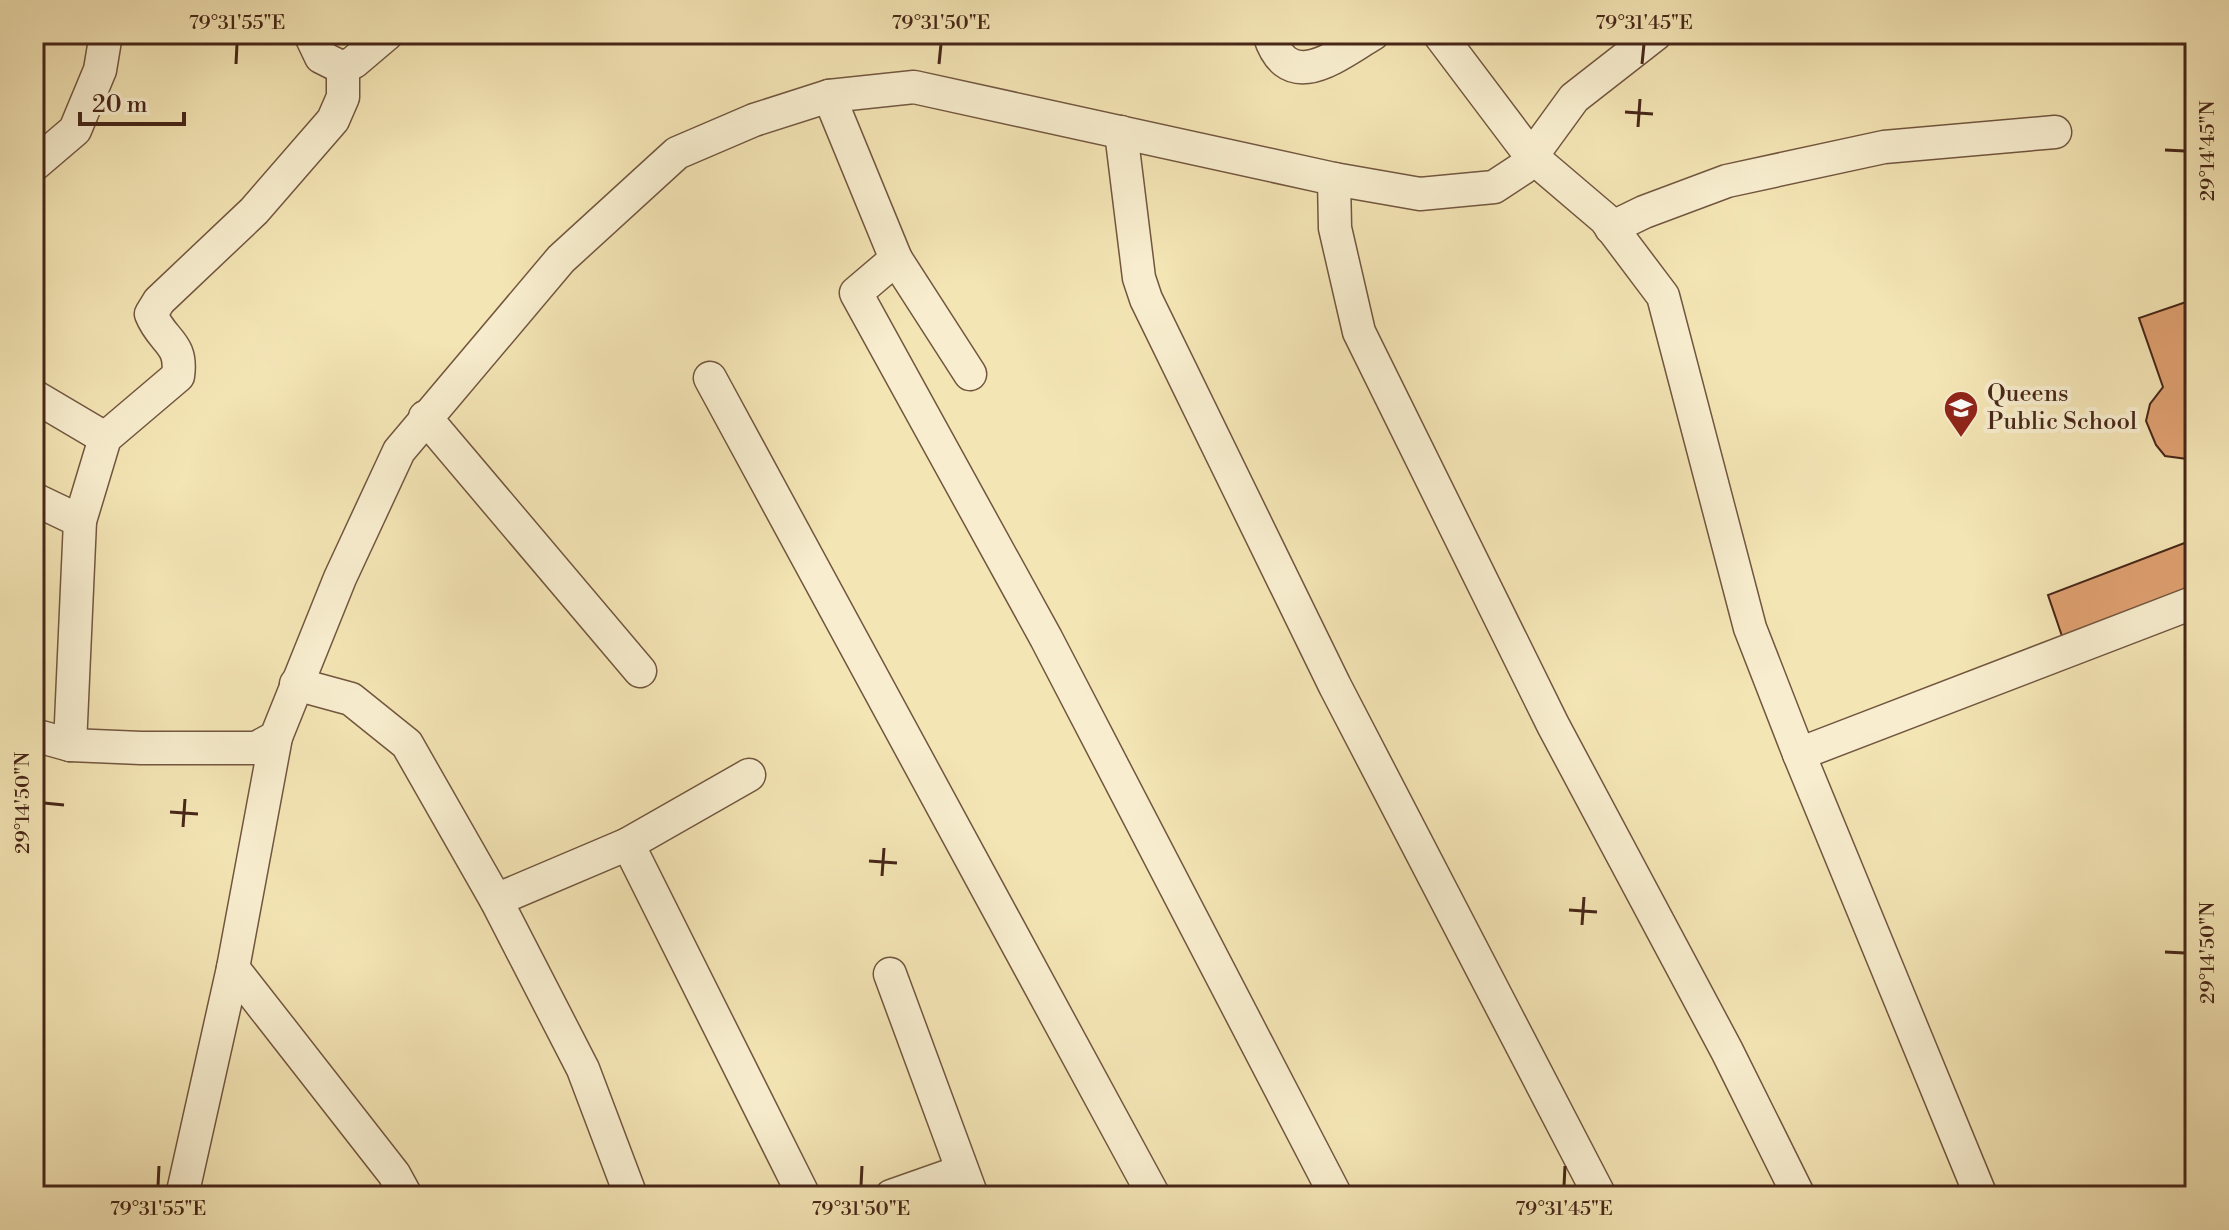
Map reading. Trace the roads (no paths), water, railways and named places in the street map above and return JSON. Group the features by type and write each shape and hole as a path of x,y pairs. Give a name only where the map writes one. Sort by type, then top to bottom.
{"street":[{"path":"34,165 75,130 100,70 106,34"},
{"path":"310,34 321,57 343,68"},
{"path":"343,68 387,34"},
{"path":"1269,34 1279,58 1290,66 1308,67 1325,62 1373,34"},
{"path":"1439,34 1531,156 1605,219 1663,296 1750,628 1981,1196"},
{"path":"182,1196 233,968 276,737 340,578 399,451 561,259 677,153 754,120 829,96 914,87 1334,179 1420,194 1494,187 1523,168 1574,98 1642,38"},
{"path":"70,745 80,521 105,438 178,376 180,361 176,347 156,327 151,314 159,301 254,211 333,120 343,97 343,68"},
{"path":"829,96 896,259 970,374"},
{"path":"1121,132 1137,266 1146,299 1335,686 1600,1196"},
{"path":"1611,228 1644,212 1727,181 1884,147 2055,132"},
{"path":"1334,179 1335,228 1359,332 1553,725 1727,1051 1799,1196"},
{"path":"896,259 856,293 1046,638 1336,1196"},
{"path":"710,378 1154,1196"},
{"path":"34,396 105,438"},
{"path":"425,417 640,671"},
{"path":"34,499 80,521"},
{"path":"1799,754 2195,602"},
{"path":"296,684 351,699 407,744 496,900 583,1069 631,1196"},
{"path":"34,735 70,745 256,748 276,737"},
{"path":"496,900 628,844 749,775"},
{"path":"628,844 804,1196"},
{"path":"233,968 394,1174 406,1196"},
{"path":"890,974 967,1183 891,1196"}],"place":[{"name":"Queens Public School","path":"1961,439"}]}
